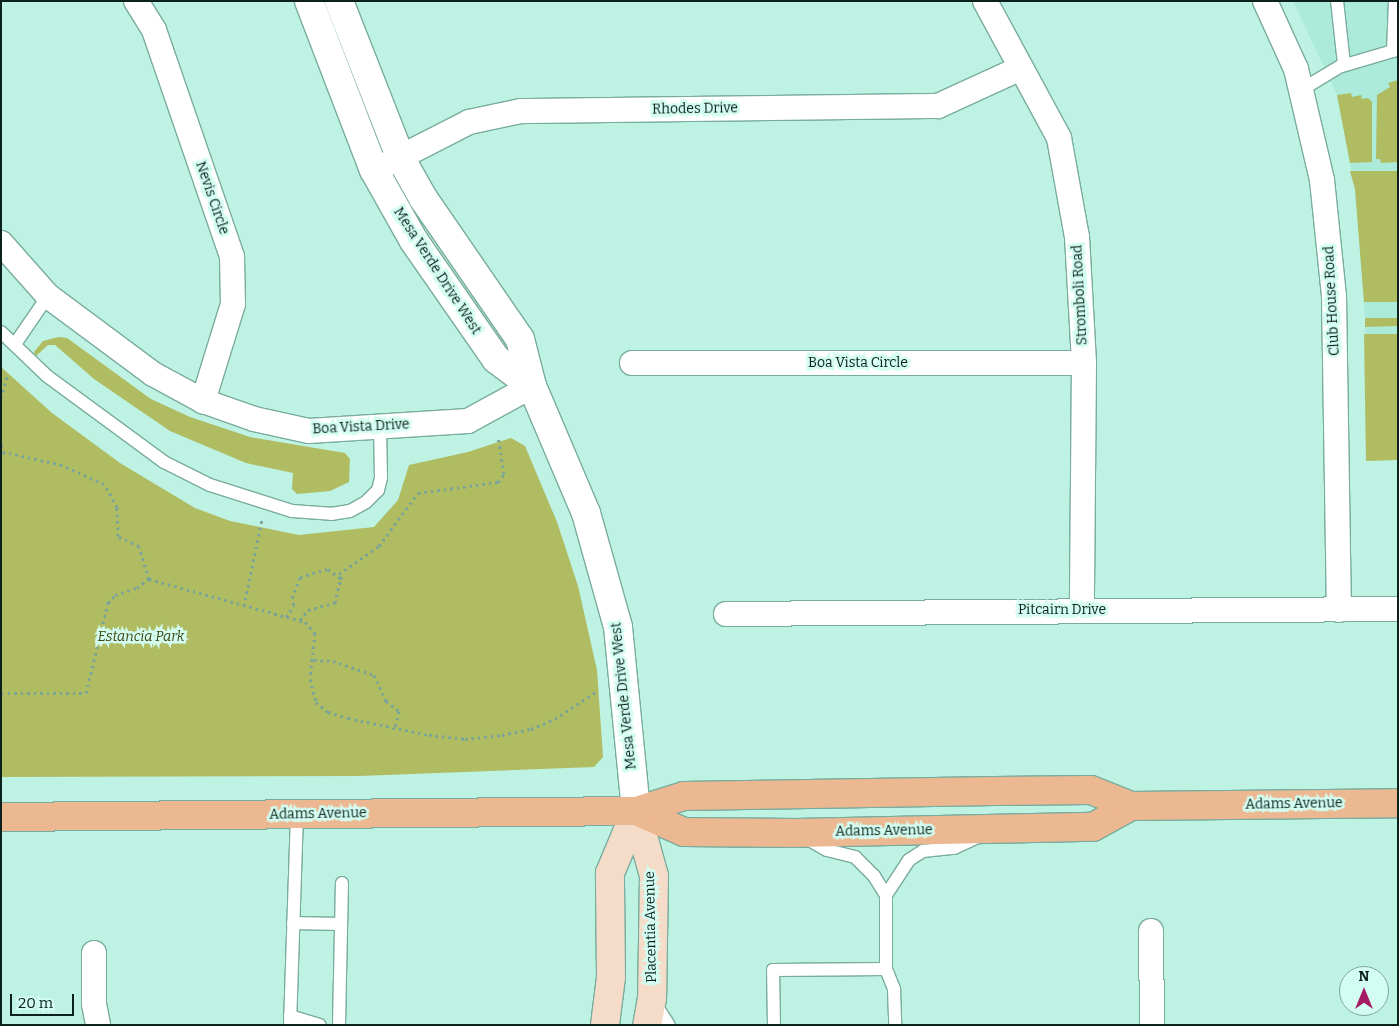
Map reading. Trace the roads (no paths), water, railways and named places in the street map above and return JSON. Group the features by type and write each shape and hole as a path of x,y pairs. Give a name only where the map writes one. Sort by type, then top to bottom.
{"main road":[{"name":"Adams Avenue","path":"1,817 636,811 684,796 1091,790 1131,806 1398,803"},
{"name":"Adams Avenue","path":"636,811 684,832 796,832 1092,827 1131,806"},
{"name":"Placentia Avenue","path":"636,811 654,876 652,998 647,1025"},
{"path":"606,1025 611,977 610,874 636,811"}],"street":[{"name":"Nevis Circle","path":"136,1 154,30 232,257 233,304 203,401"},
{"name":"Mesa Verde Drive West","path":"309,1 374,170 414,241 496,359 532,386"},
{"name":"Mesa Verde Drive West","path":"340,1 400,157 423,198 520,339 532,386 586,513 618,627 636,811"},
{"name":"Stromboli Road","path":"985,1 1059,138 1077,237 1084,363 1082,610"},
{"name":"Club House Road","path":"1265,1 1296,69 1322,180 1334,296 1338,610"},
{"name":"Rhodes Drive","path":"374,170 469,122 521,111 938,106 1021,68"},
{"name":"Boa Vista Drive","path":"1,243 48,296 153,374 203,401 254,419 309,431 468,421 532,386"},
{"name":"Boa Vista Circle","path":"632,363 1084,363"},
{"name":"Pitcairn Drive","path":"726,614 1398,609"},
{"path":"1150,931 1152,1025"},
{"path":"94,953 94,1004 98,1025"}],"lane":[{"path":"1337,1 1342,66"},
{"path":"1301,90 1342,66 1393,51 1395,1"},
{"path":"15,344 48,296"},
{"path":"1,332 47,376 164,462 210,485 265,504 324,514 350,511 366,502 378,490 381,478 380,426"},
{"path":"298,814 290,1020 320,1025"},
{"path":"886,895 909,860 923,851 954,848 996,829"},
{"path":"796,832 827,850 855,858 874,876 886,895 886,969 894,989 895,1025"},
{"path":"339,1025 342,883"},
{"path":"293,923 341,924"},
{"path":"774,1025 773,970 886,969"},
{"path":"652,998 669,1025"}],"park label":[{"name":"Estancia Park","path":"141,637"}]}
